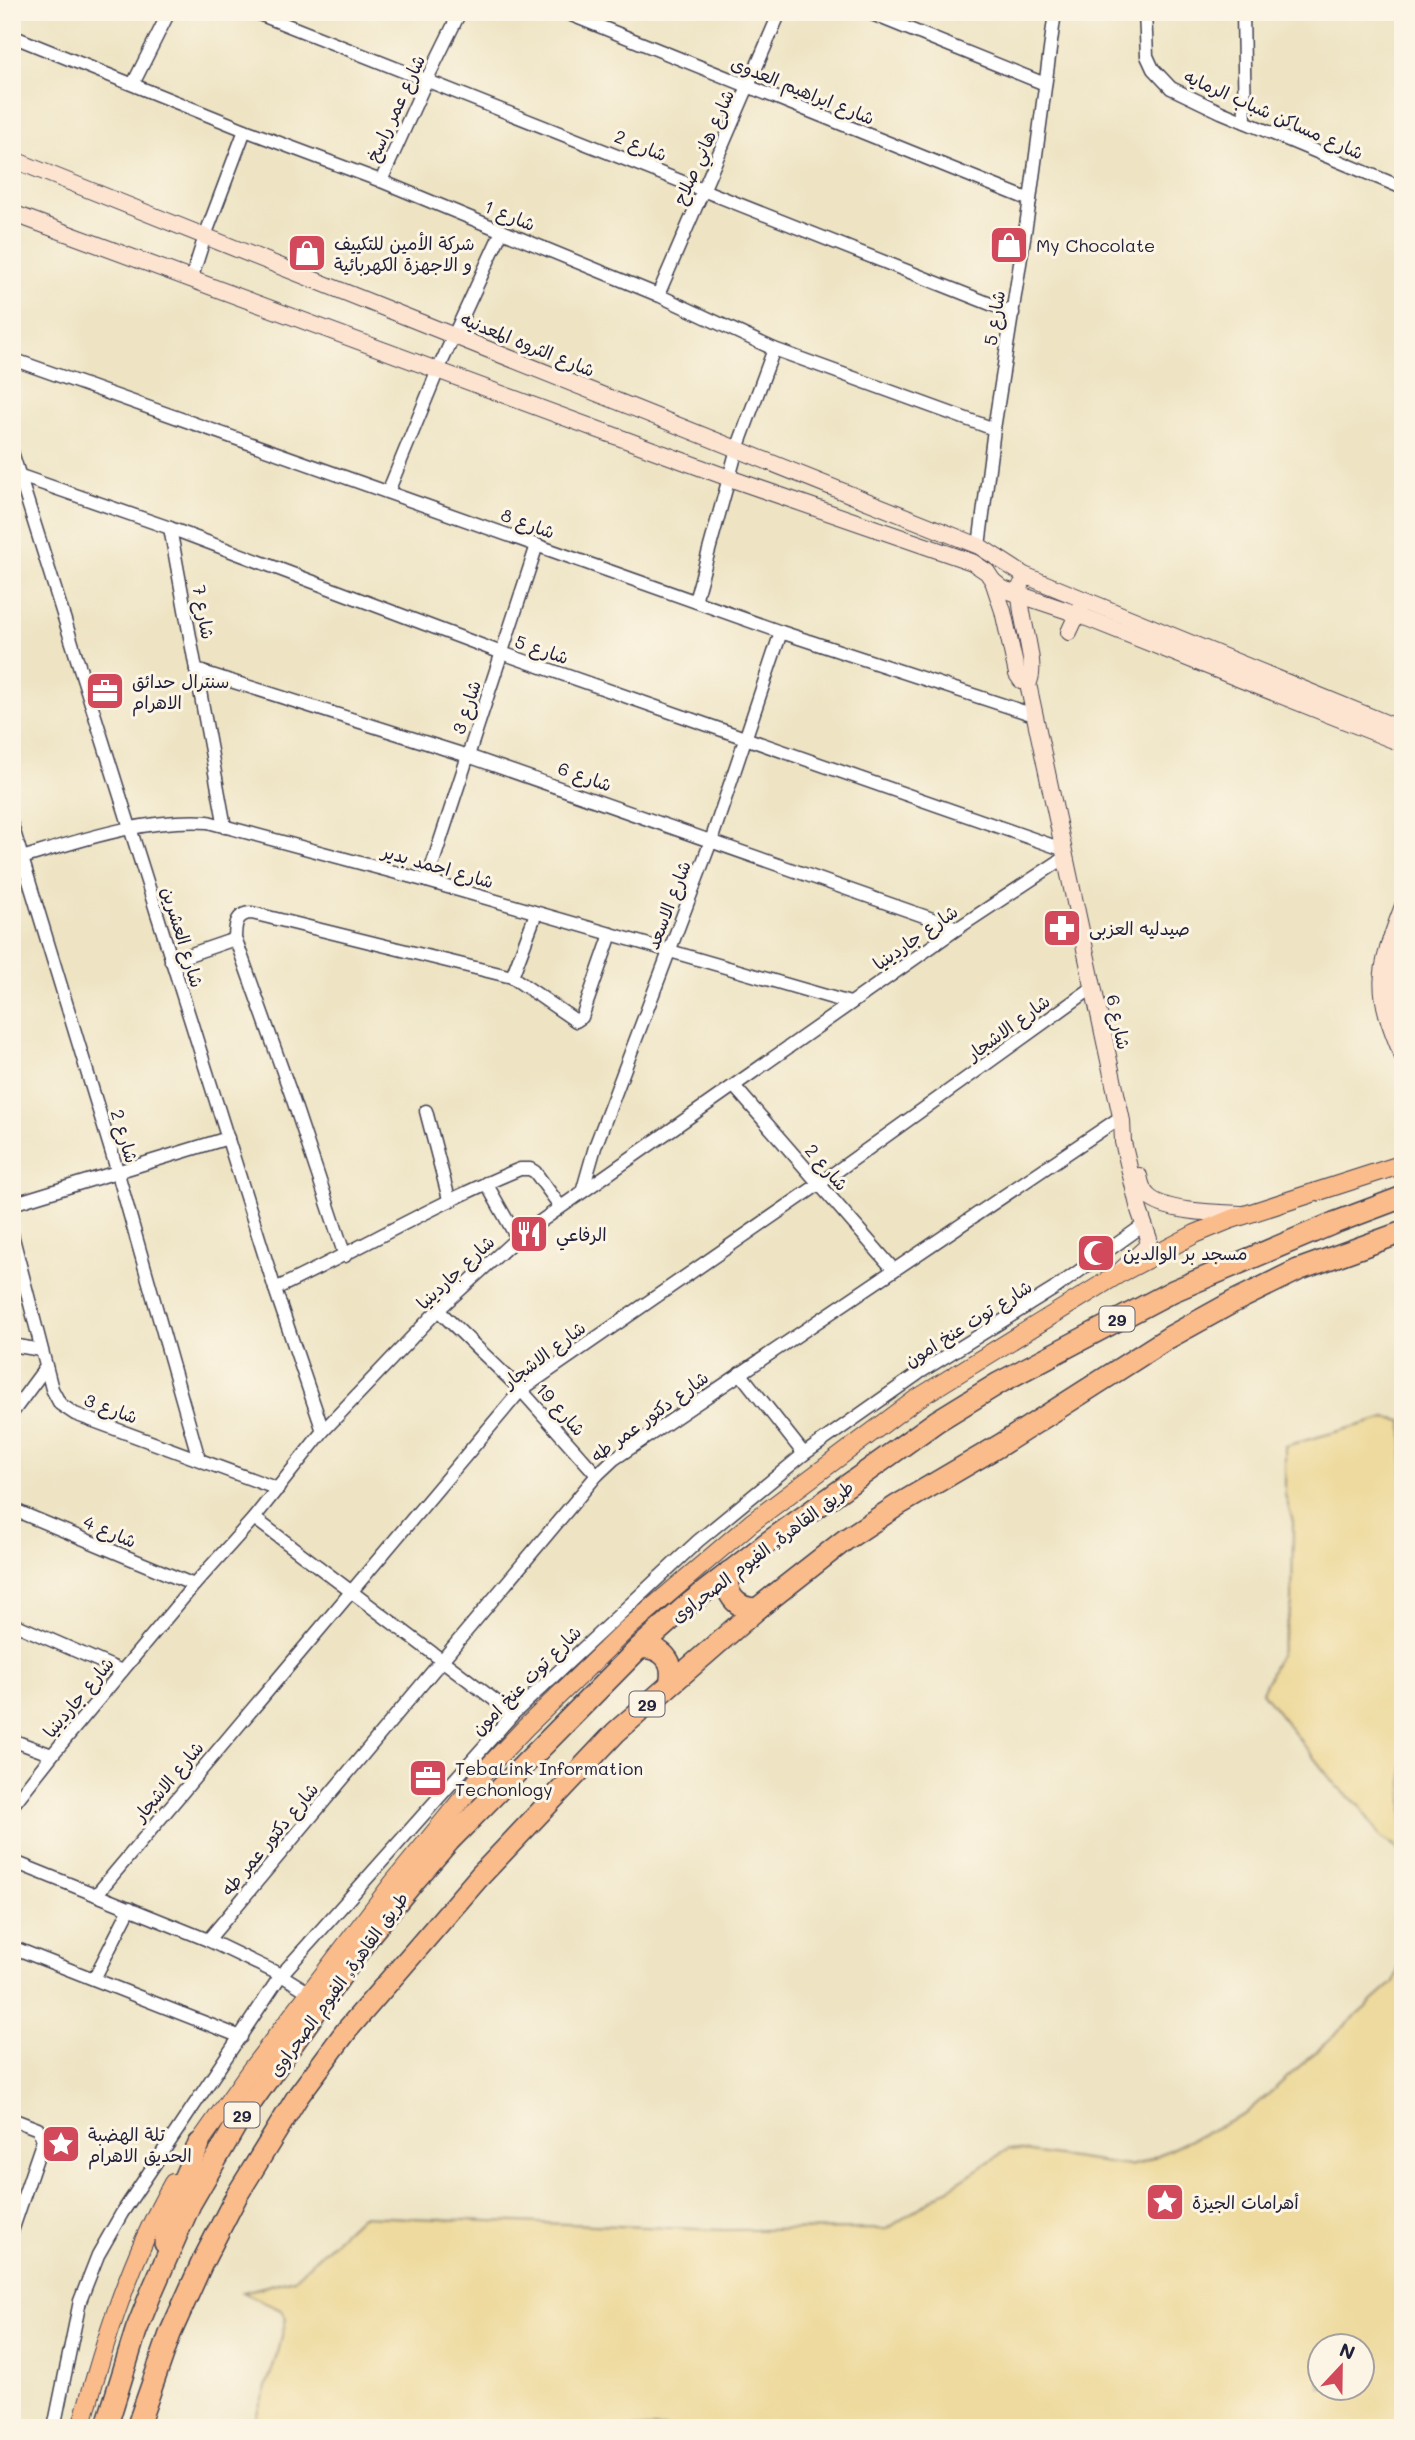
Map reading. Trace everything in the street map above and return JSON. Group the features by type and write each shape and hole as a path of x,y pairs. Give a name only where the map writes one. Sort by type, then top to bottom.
{"highway":[{"name":"طريق القاهرة, الفيوم الصحراوى","path":"106,2428 136,2331 166,2261 205,2175 240,2119 372,1932 449,1841 639,1648 729,1572 937,1421 1031,1365 1203,1277 1403,1197"},
{"name":"طريق القاهرة, الفيوم الصحراوى","path":"137,2428 170,2334 219,2229 263,2150 320,2064 503,1850 581,1767 670,1684 757,1609 820,1558 871,1522 1201,1319 1298,1270 1403,1232"},
{"path":"729,1572 727,1585 732,1598 743,1607 757,1609"},
{"path":"639,1648 656,1649 663,1653 671,1667 670,1684"},
{"path":"166,2261 165,2239 172,2206 199,2144"}],"main road":[{"path":"81,2428 108,2333 130,2274 162,2202 199,2144 258,2060 393,1883 489,1766 595,1659 751,1523 873,1430 954,1375 1117,1275 1195,1234 1246,1214 1403,1164"}],"street":[{"path":"133,84 169,12"},
{"name":"شارع 2","path":"254,12 1013,313"},
{"name":"شارع عمر راسخ","path":"381,181 426,79 460,12"},
{"name":"شارع ابراهيم العدوى","path":"564,12 1030,200"},
{"name":"شارع هاني صلاح","path":"658,295 780,12"},
{"path":"867,12 1045,84"},
{"name":"شارع 5","path":"979,546 1055,12"},
{"name":"شارع مساكن شباب الرمايه","path":"1144,12 1147,56 1161,79 1189,98 1403,188"},
{"path":"1243,12 1245,122"},
{"name":"شارع 1","path":"12,36 245,130 381,181 658,295 774,349 994,429"},
{"path":"191,280 245,130"},
{"name":"شارع الثروه المعدنيه","path":"12,159 979,546 1024,575 1403,730"},
{"path":"12,213 729,478 972,562 987,572 1003,589 1077,614 1403,744"},
{"path":"388,492 453,335 502,231"},
{"path":"695,601 737,449 774,349"},
{"name":"شارع 8","path":"12,359 781,632 1034,715"},
{"name":"شارع العشرين","path":"12,452 16,474 132,827 171,961 323,1432"},
{"name":"شارع 5","path":"16,474 170,528 502,653 1063,854"},
{"name":"شارع 7","path":"170,528 225,827"},
{"name":"شارع 3","path":"428,881 537,545"},
{"name":"شارع 6","path":"1024,575 1020,595 1032,671 1028,684 1121,1119 1121,1137 1145,1224"},
{"name":"شارع 6","path":"993,581 1017,674 1028,684"},
{"path":"1069,632 1084,599"},
{"name":"شارع الاسعد","path":"583,1189 595,1147 711,841 781,632"},
{"name":"شارع 6","path":"196,670 468,756 958,928"},
{"name":"شارع احمد بدير","path":"17,859 132,827 208,822 428,881 850,1003"},
{"name":"شارع 2","path":"12,825 17,859 117,1170 199,1459"},
{"name":"شارع جاردينيا","path":"12,1805 323,1432 438,1310 517,1238 583,1189 1063,854"},
{"path":"1403,906 1384,957 1382,981 1386,1016 1403,1057"},
{"path":"512,977 536,912"},
{"path":"345,1256 292,1097 235,941 236,922 242,915 252,913 512,977 572,1020 579,1021 611,934"},
{"path":"1403,939 1395,962 1393,983 1395,1005 1403,1026"},
{"path":"171,961 228,940 235,941"},
{"name":"شارع الاشجار","path":"96,1895 521,1390 818,1184 1092,988"},
{"name":"شارع 2","path":"734,1086 894,1270"},
{"path":"426,1111 449,1199"},
{"name":"شارع 6","path":"1121,1119 1130,1136 1142,1186 1149,1198 1191,1211 1246,1214"},
{"name":"شارع دكتور عمر طه","path":"208,1940 597,1475 634,1444 1121,1119"},
{"path":"12,1204 228,1138"},
{"path":"275,1289 345,1256 449,1199 520,1169 535,1172 560,1206"},
{"path":"486,1183 517,1238"},
{"path":"1117,1275 1147,1244 1149,1234 1145,1224"},
{"name":"شارع توت عنخ امون","path":"54,2428 77,2312 98,2255 122,2213 281,1975 513,1714 698,1541 804,1454 910,1380 1054,1289 1145,1224"},
{"name":"شارع 3","path":"12,1234 55,1397 67,1410 278,1489"},
{"name":"شارع 19","path":"438,1310 521,1390 597,1475"},
{"path":"12,1345 41,1350"},
{"path":"12,1413 46,1367"},
{"path":"740,1373 804,1454"},
{"name":"شارع 4","path":"12,1509 194,1585"},
{"path":"254,1518 513,1714"},
{"path":"12,1623 122,1671"},
{"path":"12,1740 52,1755"},
{"path":"12,1861 208,1940 281,1975 310,1993"},
{"path":"94,1979 130,1908"},
{"path":"12,1947 241,2037"},
{"path":"12,2119 38,2129 43,2140 18,2198 12,2231"}],"sand":[{"path":"1386,1418 1403,1421 1403,1855 1380,1837 1360,1806 1337,1787 1262,1692 1280,1653 1292,1604 1293,1522 1285,1495 1285,1446"},
{"name":"أهرامات الجيزة","path":"1403,1955 1403,2428 252,2428 279,2349 286,2318 281,2310 243,2292 294,2279 361,2216 723,2230 887,2229 1008,2149 1129,2166 1141,2163 1246,2114 1394,1982"}],"place":[{"name":"My Chocolate","path":"1009,245"},
{"name":"شركة الأمين للتكييف و الاجهزة الكهربائية","path":"307,253"},
{"name":"سنترال حدائق الاهرام","path":"105,691"},
{"name":"صيدليه العزبى","path":"1062,928"},
{"name":"الرفاعي","path":"529,1234"},
{"name":"مسجد بر الوالدين","path":"1096,1253"},
{"name":"TebaLink Information Techonlogy","path":"428,1778"},
{"name":"تلة الهضبة الحديق الاهرام","path":"61,2144"},
{"name":"أهرامات الجيزة","path":"1165,2202"}]}
